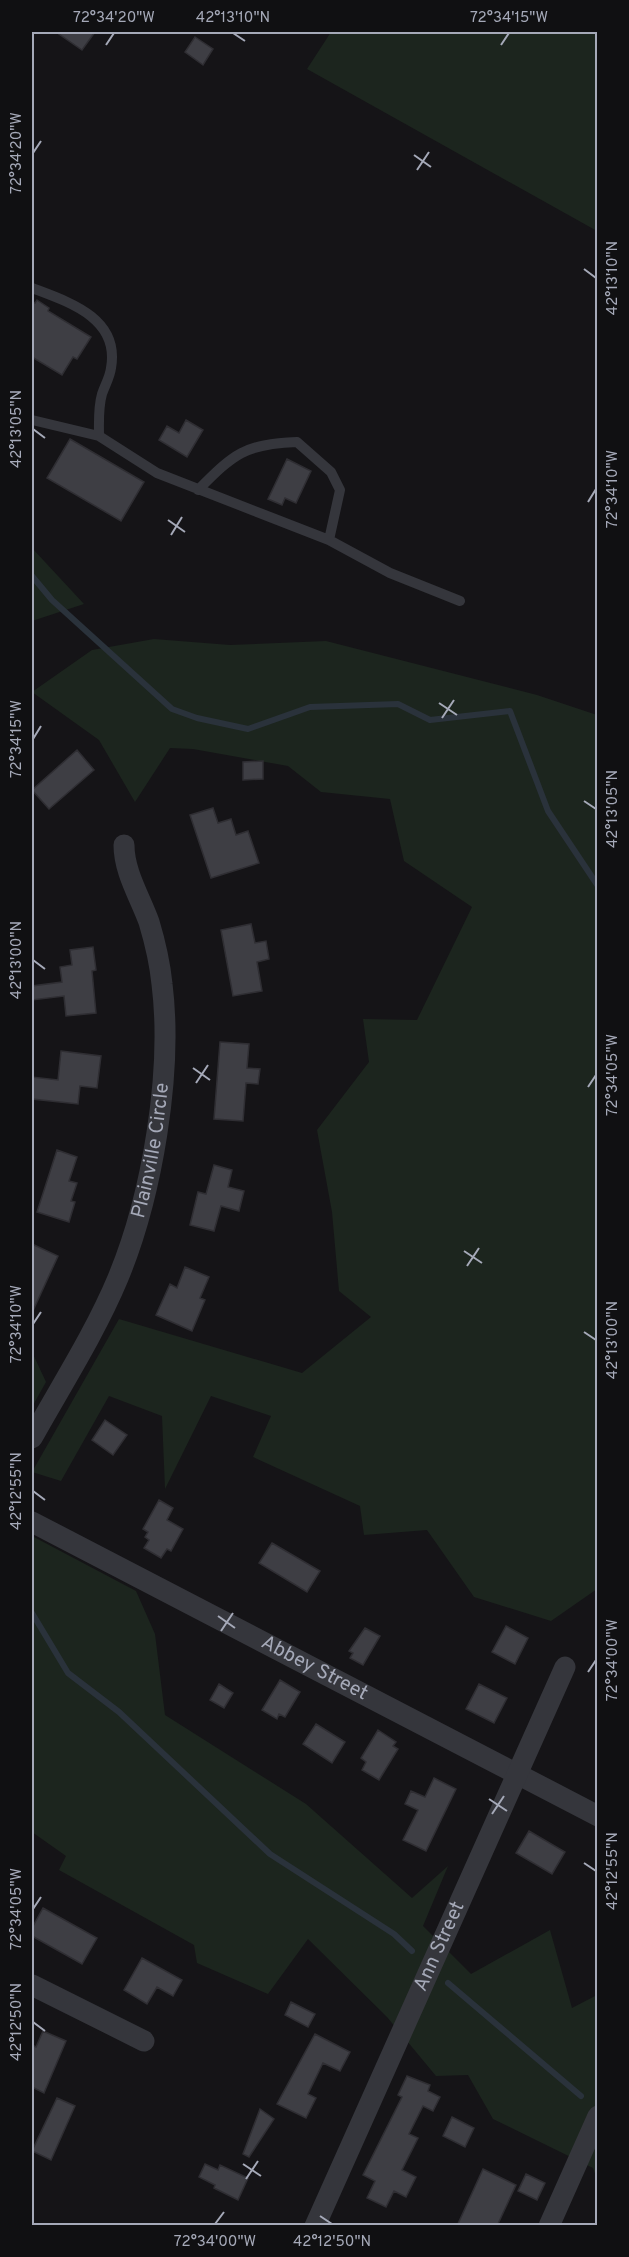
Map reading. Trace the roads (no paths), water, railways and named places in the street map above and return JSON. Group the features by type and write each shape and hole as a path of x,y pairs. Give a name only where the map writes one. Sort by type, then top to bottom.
{"street":[{"name":"Plainville Circle","path":"32,1438 117,1280 139,1218 155,1141 165,1050 162,983 149,922 124,859 124,845"},
{"name":"Abbey Street","path":"32,1522 597,1816"},
{"name":"Ann Street","path":"315,2226 565,1667"},
{"path":"32,1985 144,2041"},
{"path":"549,2226 597,2116"}],"lane":[{"path":"32,288 67,301 90,314 102,326 111,341 111,370 98,410 99,436"},
{"path":"32,420 99,436 157,473 329,540 390,573 460,602"},
{"path":"198,490 234,455 271,443 297,442 331,472 340,490 329,540"}],"waterway":[{"path":"32,576 52,600 172,709 197,718 248,729 310,707 398,704 430,720 510,711 548,811 598,886"},
{"path":"32,1613 68,1673 119,1712 270,1854 394,1934 412,1951"},
{"path":"448,1983 581,2096"}]}
